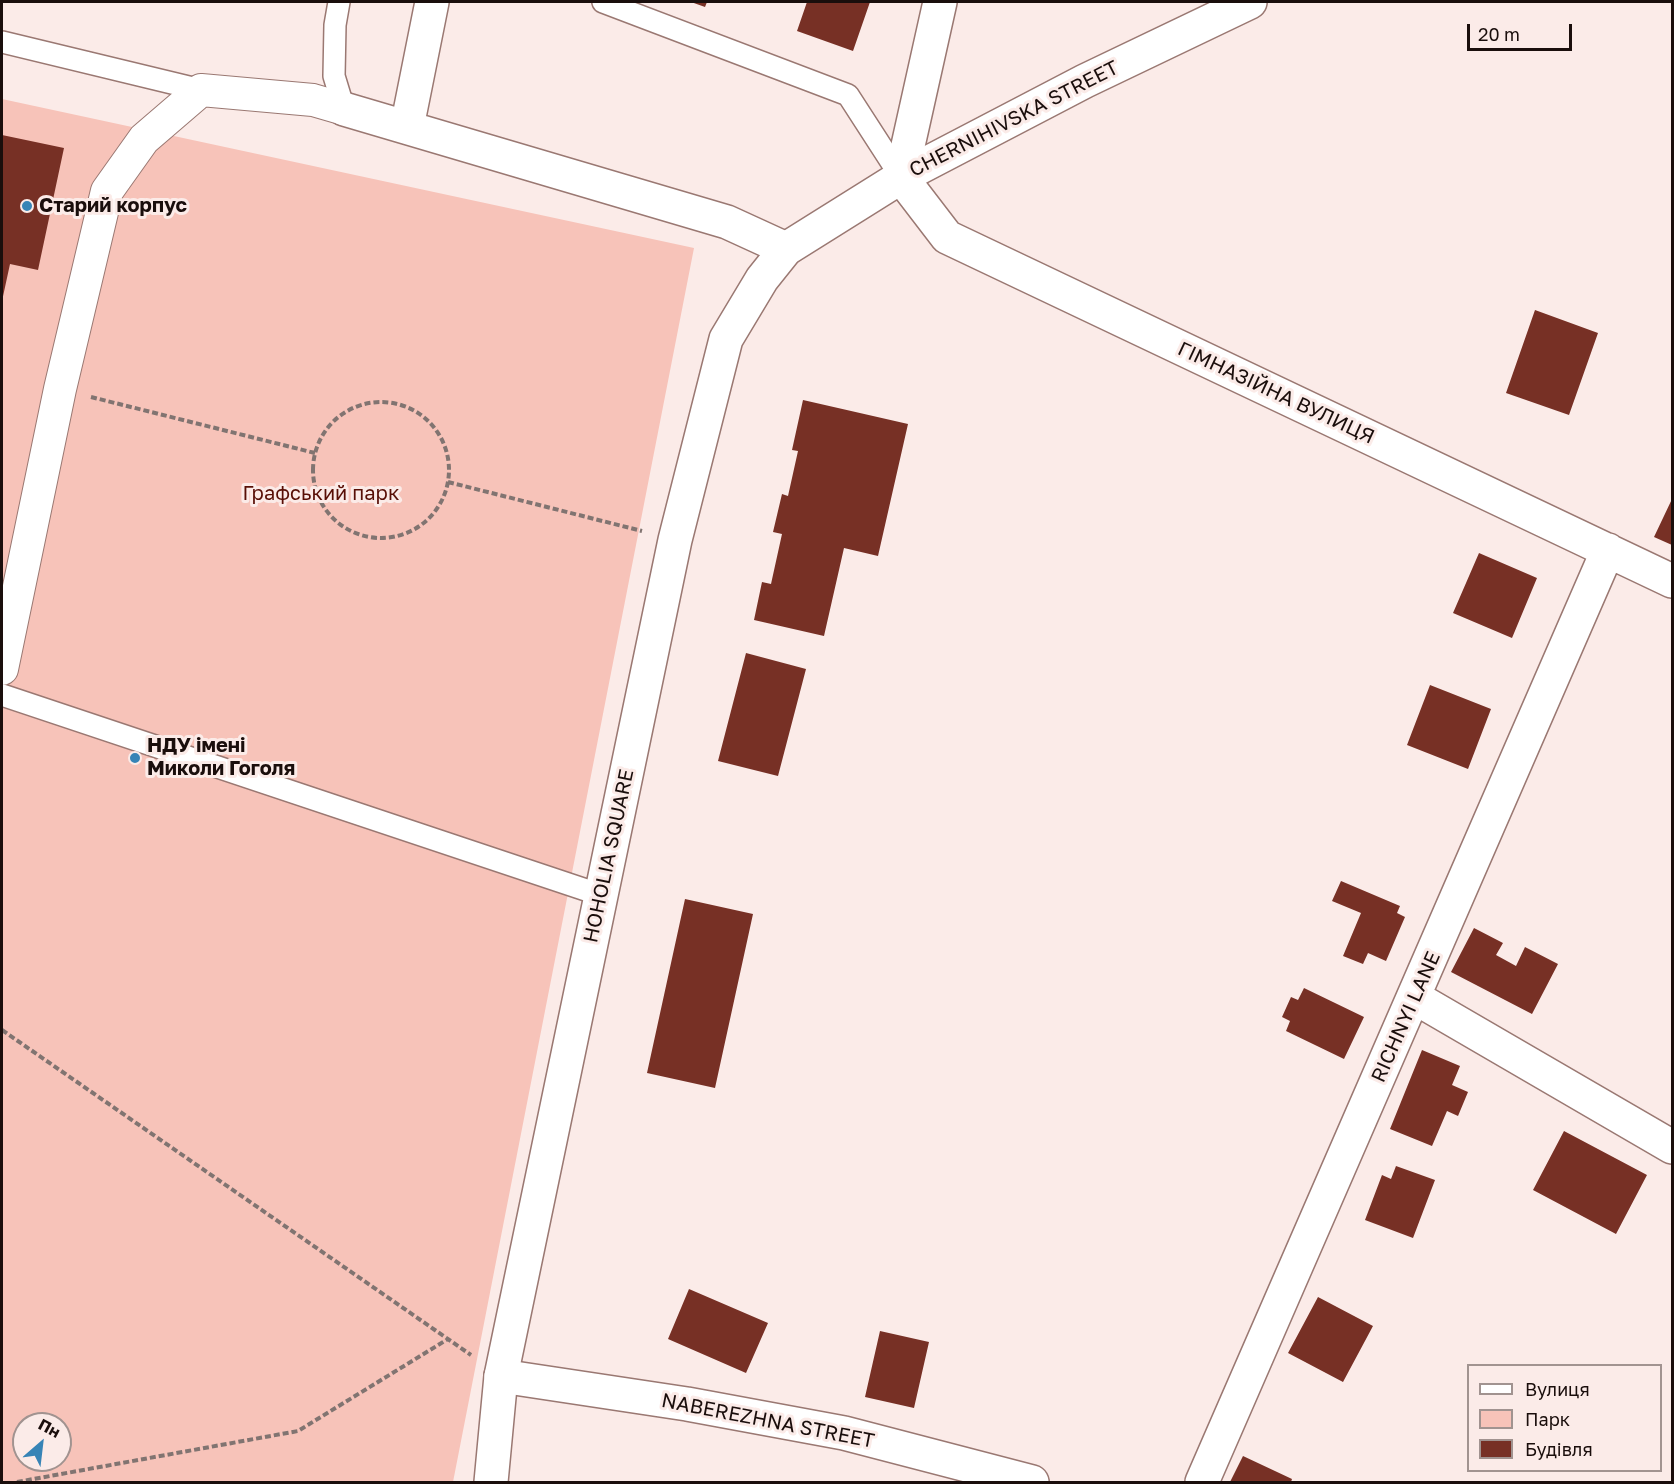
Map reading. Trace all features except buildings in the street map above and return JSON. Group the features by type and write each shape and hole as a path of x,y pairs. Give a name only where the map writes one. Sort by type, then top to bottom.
{"street":[{"path":"407,127 432,2"},
{"path":"901,177 940,2"},
{"name":"CHERNIHIVSKA STREET","path":"786,249 901,177 1085,81 1250,2"},
{"path":"2,669 60,389 107,191 144,139 201,90 312,100 727,222 786,249"},
{"name":"ГІМНАЗІЙНА ВУЛИЦЯ","path":"901,177 947,237 1672,581"},
{"name":"HOHOLIA SQUARE","path":"491,1482 501,1376 675,540 726,339 762,279 786,249"},
{"name":"RICHNYI LANE","path":"1202,1482 1608,550"},
{"path":"1414,997 1672,1147"},
{"name":"NABEREZHNA STREET","path":"501,1376 687,1404 844,1433 1032,1482"}],"lane":[{"path":"339,2 335,25 334,76 344,109"},
{"path":"603,2 848,95 901,177"},
{"path":"2,42 201,90"},
{"path":"2,695 601,895"}],"path":[{"path":"60,389 315,453"},
{"path":"374,402 395,404 414,411 431,424 442,441 448,461 448,482 439,505 424,523 402,534 378,538 355,533 334,520 319,500 313,477 315,453 323,434 337,418 354,407 374,402"},
{"path":"448,482 675,540"},
{"path":"2,1030 501,1376"},
{"path":"17,1482 298,1431 448,1339"}],"green space":[{"name":"Графський парк","path":"2,99 694,248 453,1482 2,1482"}],"place":[{"name":"Старий корпус","path":"27,206"},
{"name":"НДУ імені Миколи Гоголя","path":"135,758"}]}
